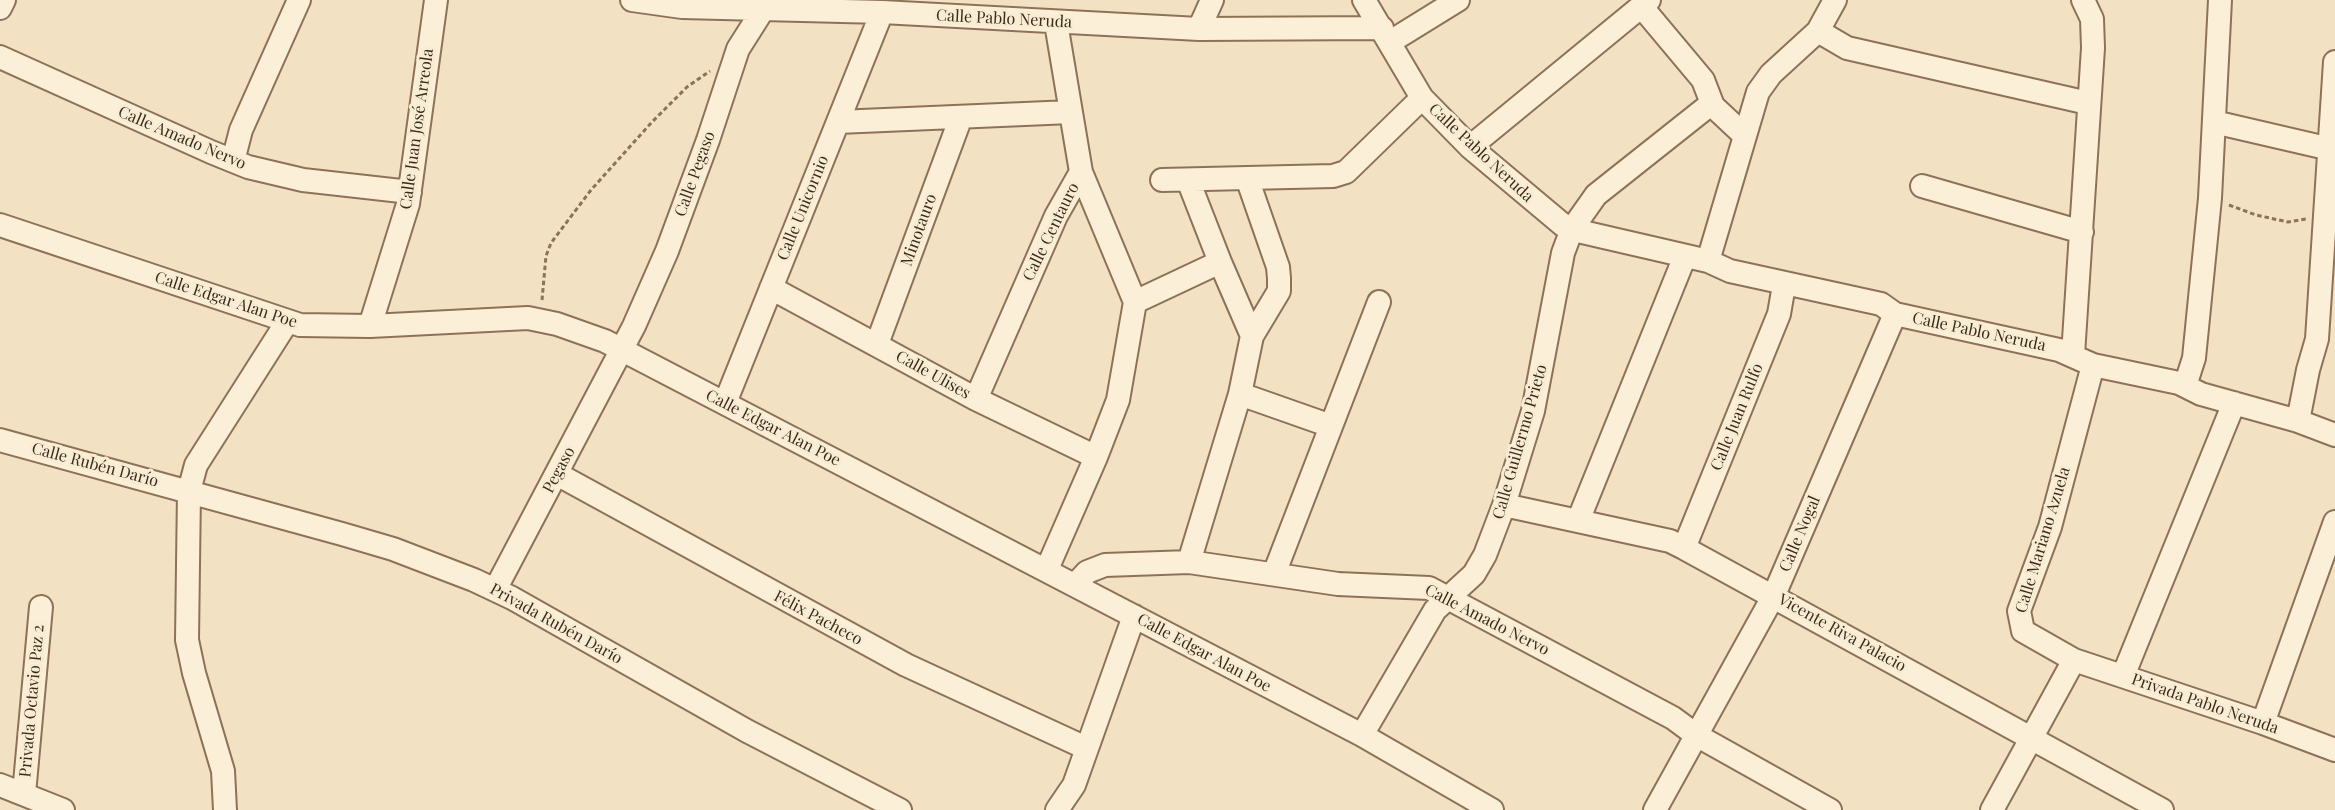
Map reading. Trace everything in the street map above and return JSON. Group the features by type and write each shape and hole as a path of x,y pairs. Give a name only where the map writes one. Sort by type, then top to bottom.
{"street":[{"path":"0,8 4,0"},
{"path":"232,161 241,130 299,0"},
{"name":"Calle Juan José Arreola","path":"369,326 405,216 410,192 436,0"},
{"name":"Calle Pablo Neruda","path":"632,0 682,8 765,5 1199,29 1386,35 1422,98 1470,147 1549,215 1572,229 1708,261 1730,272 1881,304 1895,314 2060,350 2083,360 2185,386 2201,394 2298,421 2335,435"},
{"path":"1013,19 1027,8 1028,0"},
{"path":"1199,29 1212,0"},
{"path":"1364,0 1386,35 1458,0"},
{"path":"1708,261 1754,101 1764,83 1818,31 1835,0"},
{"name":"Calle Mariano Azuela","path":"2074,660 2023,631 2019,611 2050,526 2083,360 2082,232 2093,31 2089,10 2083,0"},
{"path":"2185,386 2194,358 2210,198 2220,0"},
{"path":"1470,147 1645,3 1703,80 1712,103 1744,135"},
{"name":"Calle Pegaso","path":"623,349 667,251 708,140 731,65 748,30 765,5"},
{"name":"Calle Unicornio","path":"725,403 882,12"},
{"name":"Calle Centauro","path":"976,399 1056,216 1081,172 1056,22"},
{"path":"1818,31 1847,48 2088,103"},
{"name":"Calle Amado Nervo","path":"0,57 232,161 303,180 410,192"},
{"path":"2298,421 2317,339 2326,206 2333,150 2335,62"},
{"path":"1162,180 1333,176 1346,172 1422,98"},
{"name":"Calle Guillermo Prieto","path":"1362,735 1435,610 1446,597 1467,580 1480,564 1504,505 1533,411 1563,253 1572,229 1596,195 1712,103"},
{"path":"838,122 1071,112"},
{"name":"Minotauro","path":"877,344 961,117"},
{"path":"2214,122 2333,150"},
{"path":"1047,569 1096,457 1120,390 1135,302 1081,172"},
{"path":"1189,562 1239,394 1252,336 1279,291 1278,267 1247,178"},
{"path":"1188,180 1252,336"},
{"path":"1922,186 2082,232"},
{"name":"Calle Edgar Alan Poe","path":"0,225 287,322 313,327 513,318 541,320 579,331 623,349 1076,584 1362,735 1492,810"},
{"path":"1578,521 1685,256"},
{"path":"1135,302 1220,262"},
{"name":"Calle Juan Rulfo","path":"1684,548 1779,314 1784,285"},
{"name":"Calle Ulises","path":"771,288 976,399 1096,457"},
{"path":"1274,574 1379,302"},
{"name":"Calle Nogal","path":"1655,810 1774,595 1895,314"},
{"path":"225,810 223,771 194,673 187,640 189,491 196,465 287,322"},
{"name":"Pegaso","path":"495,590 623,349"},
{"path":"1239,394 1331,426"},
{"path":"2123,676 2234,403"},
{"name":"Calle Rubén Darío","path":"0,440 189,491"},
{"name":"Félix Pacheco","path":"557,474 906,665 1086,748"},
{"name":"Privada Rubén Darío","path":"189,491 393,549 495,590 747,731 900,810"},
{"name":"Vicente Riva Palacio","path":"1504,505 1670,541 1774,595 2162,810"},
{"path":"2263,723 2335,522"},
{"name":"Calle Amado Nervo","path":"1076,584 1087,572 1105,565 1189,562 1338,584 1423,586 1673,718 1696,735 1830,810"},
{"name":"Privada Octavio Paz 2","path":"24,794 41,608"},
{"path":"1057,810 1074,785 1134,616"},
{"path":"1992,810 2074,660"},
{"name":"Privada Pablo Neruda","path":"2074,660 2263,723 2335,750"},
{"path":"0,785 63,810"}],"path":[{"path":"541,320 548,249 584,198 687,87 710,71 731,65"},
{"path":"2210,198 2256,215 2288,222 2308,218 2326,206"}]}
